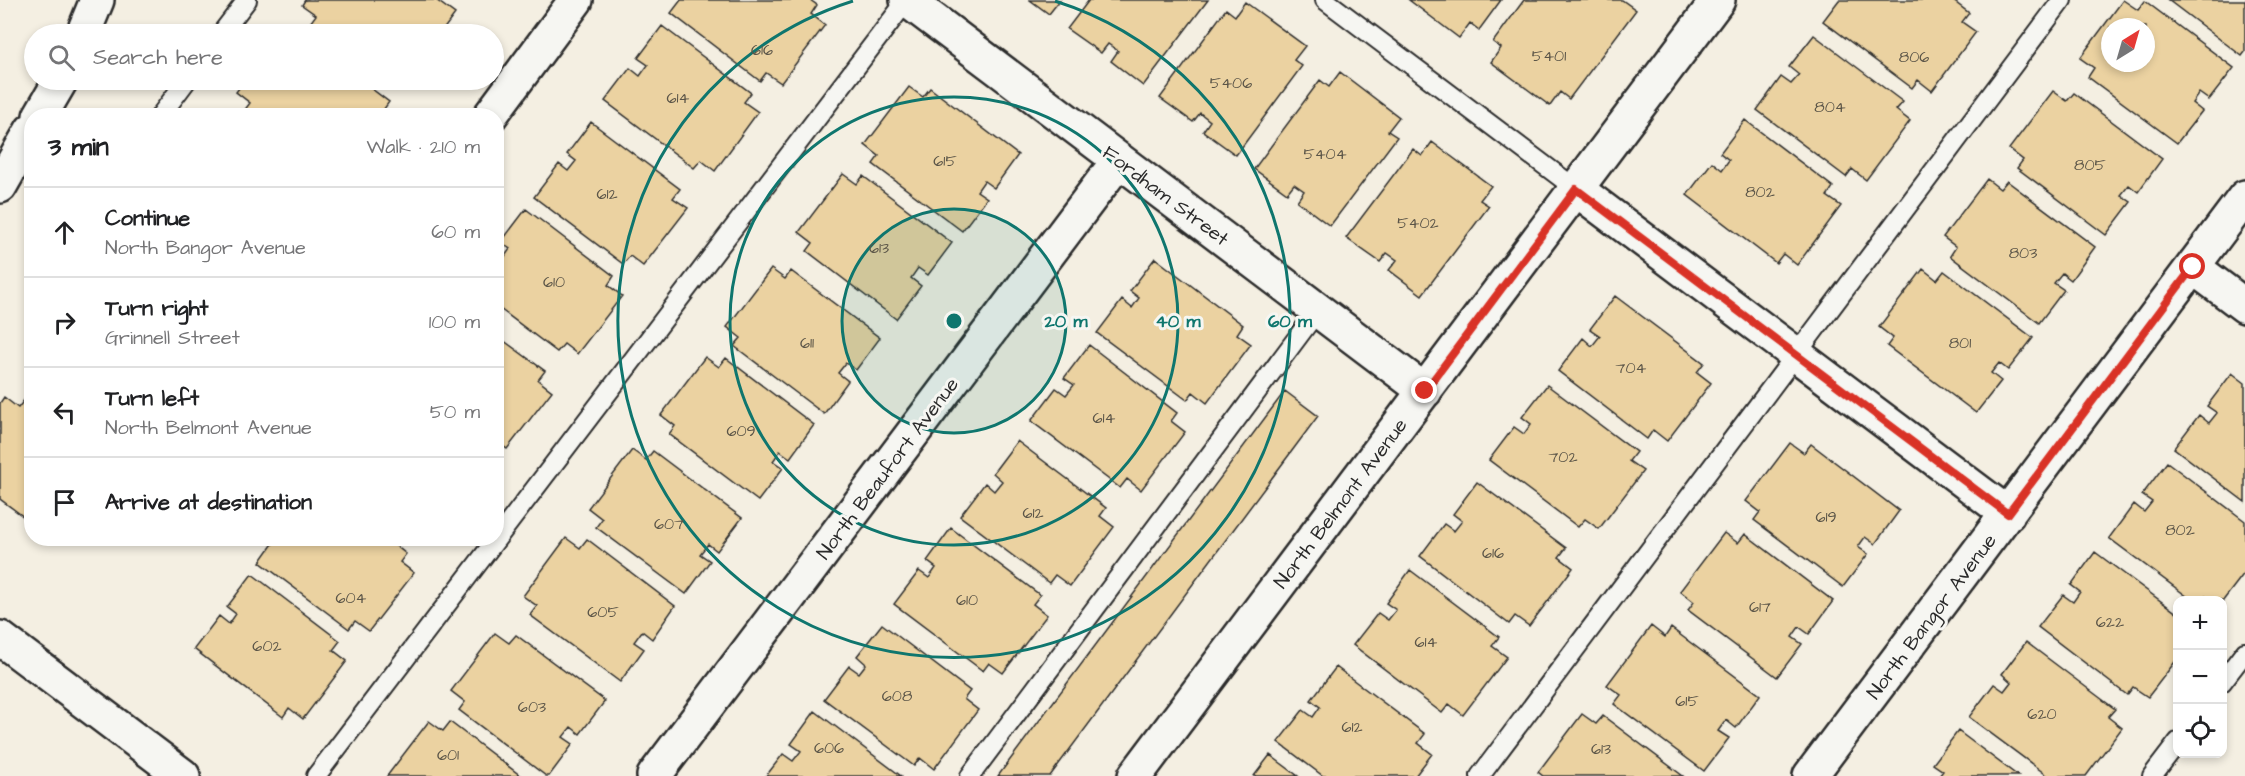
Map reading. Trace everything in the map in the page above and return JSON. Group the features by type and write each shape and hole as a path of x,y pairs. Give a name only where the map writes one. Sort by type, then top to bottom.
{"street":[{"path":"87,24 98,0"},
{"path":"496,108 576,0"},
{"name":"Fordham Street","path":"907,0 1425,391"},
{"name":"North Belmont Avenue","path":"1135,776 1718,0"},
{"path":"0,186 24,148"},
{"name":"North Beaufort Avenue","path":"654,776 1119,160"},
{"path":"1576,189 2008,514"},
{"name":"North Bangor Avenue","path":"1810,776 2245,196"},
{"path":"2193,267 2245,306"},
{"path":"0,638 183,776"}],"lane":[{"path":"229,24 247,0"},
{"path":"504,529 907,0"},
{"path":"1325,0 1576,189"},
{"path":"1480,776 2062,0"},
{"path":"166,108 180,90"},
{"path":"970,776 1318,310"},
{"path":"316,776 491,546"},
{"path":"2227,677 2245,652"},
{"path":"2152,776 2173,749"}],"building":[{"path":"305,0 436,0 455,14 448,24 311,24 316,15 302,5"},
{"path":"681,0 810,0 817,5 811,14 825,25 781,83 766,73 760,81 671,13"},
{"path":"1030,0 1060,0 1049,14"},
{"path":"1089,0 1208,0 1143,86 1111,61 1118,51 1108,44 1101,53 1067,29"},
{"path":"1409,0 1501,0 1479,30 1470,23 1459,38"},
{"path":"1524,0 1622,0 1636,10 1569,99 1560,92 1550,106 1491,62 1501,48 1493,42"},
{"path":"1839,0 1952,0 1969,13 1962,22 1976,32 1932,91 1918,80 1912,88 1823,21"},
{"path":"2123,0 2138,10 2145,1 2234,68 2209,100 2199,93 2192,103 2202,111 2177,143 2088,77 2094,68 2080,58 2101,30 2101,72 2155,72 2155,18 2110,18"},
{"path":"2168,0 2245,0 2245,52 2242,56"},
{"path":"1245,2 1305,46 1294,60 1302,66 1236,155 1203,131 1210,121 1200,113 1193,122 1160,98 1226,9 1235,16"},
{"path":"662,26 751,93 744,102 758,112 715,171 701,160 694,168 605,101 630,68 640,76 648,65 638,58"},
{"path":"1814,35 1903,102 1896,110 1910,121 1866,180 1852,169 1846,177 1757,110 1781,77 1791,84 1799,75 1789,67"},
{"path":"1340,72 1399,117 1388,131 1397,137 1330,226 1297,201 1304,191 1294,184 1287,193 1254,169 1320,80 1329,87"},
{"path":"909,87 923,97 930,88 1018,155 994,188 984,181 977,191 987,198 962,231 873,164 879,156 865,145"},
{"path":"238,90 373,90 389,102 385,108 246,108 250,103 236,92"},
{"path":"2053,91 2067,101 2074,93 2162,159 2138,192 2129,185 2121,195 2131,202 2106,235 2017,168 2023,160 2009,149"},
{"path":"1745,120 1833,187 1827,196 1841,206 1797,265 1783,254 1776,263 1687,195 1712,162 1722,170 1729,160 1720,153"},
{"path":"591,122 680,189 673,198 688,208 643,266 630,256 623,264 534,197 559,164 568,171 576,161 567,154"},
{"path":"1432,142 1491,186 1480,200 1489,206 1422,295 1389,270 1397,260 1387,253 1380,262 1346,238 1413,149 1422,156"},
{"path":"843,174 857,184 863,176 952,243 928,275 918,268 911,278 921,286 896,319 807,251 813,243 799,232"},
{"path":"1987,179 2000,189 2007,181 2095,247 2071,280 2062,273 2054,283 2064,290 2039,323 1950,256 1956,247 1943,237"},
{"path":"526,209 614,276 608,285 622,296 577,354 564,344 557,352 504,312 504,258 510,249 504,244 504,238"},
{"path":"1155,258 1243,325 1237,334 1251,344 1207,403 1193,392 1187,400 1097,333 1122,300 1132,308 1139,298 1130,291"},
{"path":"771,269 785,279 791,271 880,338 856,370 846,363 838,373 848,381 824,414 734,346 741,338 727,327"},
{"path":"1923,269 1937,280 1944,271 2033,338 2008,370 1999,363 1991,373 2001,381 1976,413 1887,346 1893,338 1879,327"},
{"path":"1615,296 1704,363 1697,372 1711,383 1667,441 1653,430 1647,439 1558,371 1583,338 1592,346 1600,336 1590,329"},
{"path":"504,341 545,371 538,380 552,391 507,449 504,447"},
{"path":"1089,345 1177,413 1171,421 1185,432 1141,490 1127,479 1120,488 1031,421 1056,388 1066,395 1074,385 1064,378"},
{"path":"705,357 719,367 726,358 814,425 790,458 780,451 773,461 783,468 758,501 669,434 675,426 661,415"},
{"path":"2232,373 2245,383 2245,502 2174,448 2199,415 2209,423 2217,413 2207,406"},
{"path":"1547,385 1636,452 1629,461 1643,471 1599,529 1585,519 1578,527 1489,460 1514,427 1524,434 1531,424 1522,417"},
{"path":"1285,391 1318,416 1050,776 998,776"},
{"path":"4,397 18,408 24,400 24,517 0,499 0,403"},
{"path":"1017,441 1106,508 1100,516 1114,527 1070,586 1055,575 1049,583 960,516 985,483 994,491 1002,481 993,473"},
{"path":"1790,443 1804,453 1811,444 1899,511 1875,544 1865,537 1858,547 1868,554 1843,587 1754,520 1760,512 1746,501"},
{"path":"632,450 646,460 653,451 742,518 717,551 708,544 700,554 710,561 686,594 596,527 602,519 588,508"},
{"path":"2167,462 2245,521 2245,572 2227,596 2187,596 2109,538 2134,504 2144,512 2152,502 2142,495"},
{"path":"1477,482 1566,548 1559,557 1573,568 1529,626 1515,616 1509,624 1420,556 1444,524 1454,531 1462,521 1453,514"},
{"path":"951,528 1040,595 1033,604 1047,615 1003,673 989,663 983,671 894,604 919,571 929,578 936,568 927,561"},
{"path":"1724,533 1738,543 1745,534 1833,601 1809,634 1799,627 1792,637 1802,644 1777,677 1688,610 1694,602 1680,591"},
{"path":"566,538 580,548 587,539 675,606 652,639 642,631 634,642 644,649 620,682 530,615 537,606 523,596"},
{"path":"271,546 396,546 406,554 400,562 414,573 369,631 355,621 349,629 260,562"},
{"path":"2095,552 2173,610 2173,664 2148,697 2133,687 2127,695 2038,627 2063,595 2073,602 2080,592 2071,585"},
{"path":"1410,570 1499,637 1492,646 1507,657 1463,715 1449,704 1442,713 1353,645 1378,613 1388,620 1396,610 1386,603"},
{"path":"252,574 340,641 333,650 347,661 303,719 289,708 283,717 194,649 219,616 229,624 236,614 227,607"},
{"path":"882,624 970,691 964,699 978,710 934,769 920,758 914,766 824,699 849,666 859,673 866,664 857,656"},
{"path":"1651,626 1665,637 1671,628 1760,695 1736,728 1726,720 1718,731 1729,738 1704,771 1614,704 1621,695 1607,685"},
{"path":"495,633 509,643 516,635 605,701 580,734 571,727 563,737 573,744 549,776 459,710 465,702 451,691"},
{"path":"2026,642 2115,709 2108,717 2122,728 2086,776 2048,776 1969,717 1994,684 2004,691 2011,682 2002,674"},
{"path":"1336,667 1425,734 1418,743 1432,754 1415,776 1323,776 1278,742 1303,710 1313,717 1320,707 1311,700"},
{"path":"815,711 901,776 766,776 783,754 793,761 801,751 791,744"},
{"path":"1582,714 1596,724 1603,716 1683,776 1543,776 1538,772"},
{"path":"429,721 443,731 450,722 521,776 387,776"},
{"path":"1958,731 2018,776 1939,776 1943,771 1933,764"},
{"path":"1270,755 1298,776 1254,776"}],"route":[{"path":"1425,391 1576,189 2008,514 2193,267"}]}
